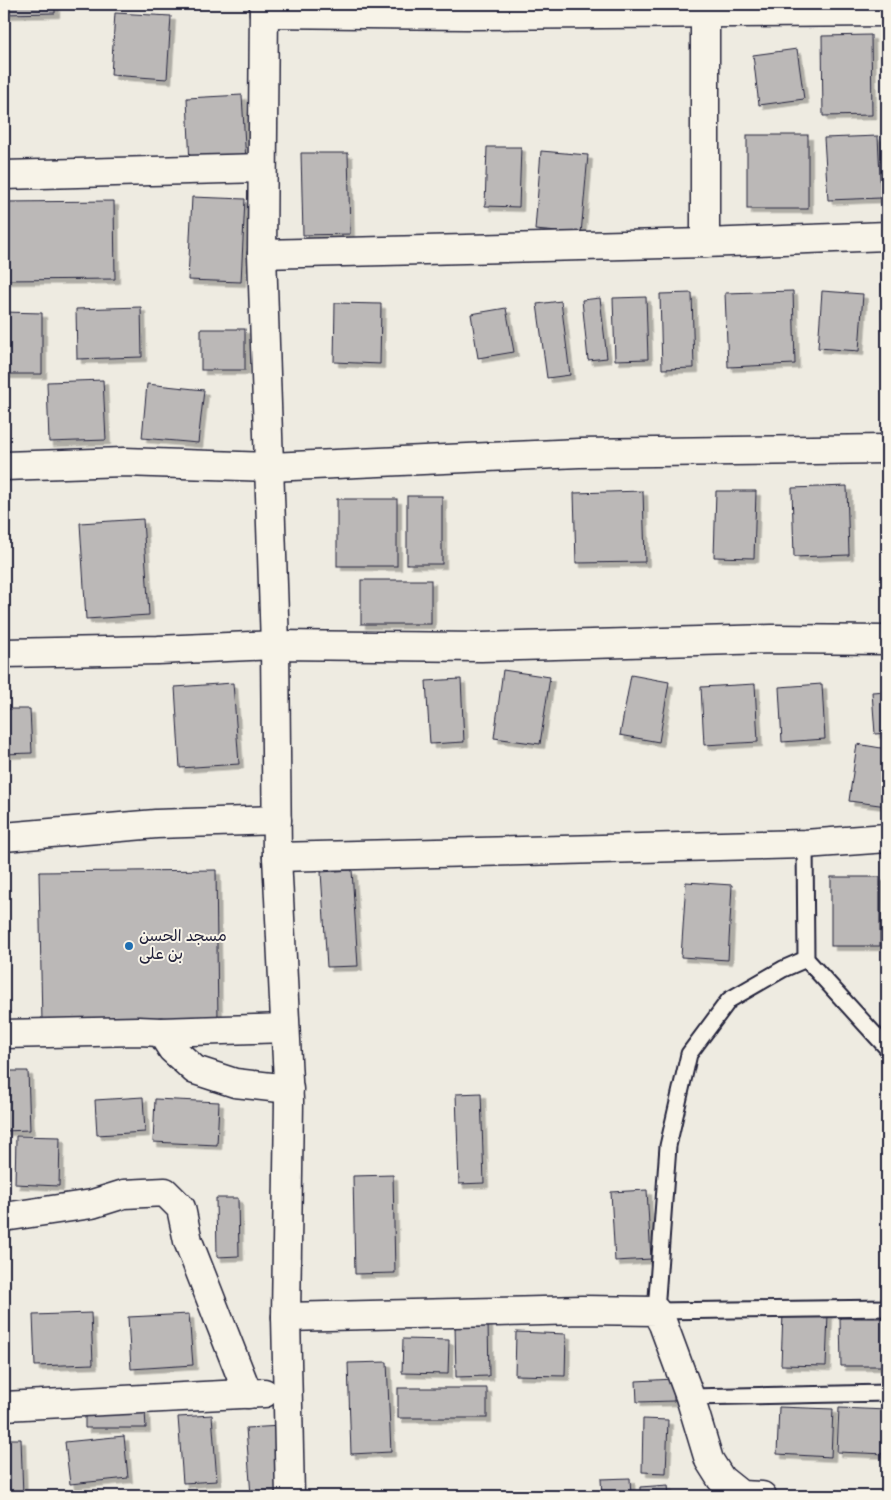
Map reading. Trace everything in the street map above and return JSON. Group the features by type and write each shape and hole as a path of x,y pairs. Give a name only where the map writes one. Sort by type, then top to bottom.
{"street":[{"path":"290,1496 286,1318 289,1089 277,856 275,645 262,254 264,8 466,15 887,12"},
{"path":"705,14 705,243"},
{"path":"4,175 262,168"},
{"path":"262,254 705,243 887,236"},
{"path":"4,466 124,462 270,467 579,453 887,450"},
{"path":"4,653 158,650 275,645 481,647 772,639 887,640"},
{"path":"4,837 156,824 277,820"},
{"path":"277,856 805,844 887,838"},
{"path":"4,1034 285,1028"},
{"path":"161,1032 172,1049 195,1070 235,1083 289,1089"},
{"path":"4,1217 92,1204 124,1194 164,1192 181,1208 188,1241 248,1394"},
{"path":"286,1318 582,1310 656,1311 690,1397 710,1460 721,1479 741,1496 762,1496"},
{"path":"4,1406 287,1392"}],"lane":[{"path":"805,844 806,959 887,1048"},
{"path":"806,959 783,969 729,1000 688,1054 668,1146 656,1311 887,1308"},
{"path":"690,1397 887,1392"}],"building":[{"path":"4,4 55,4 55,13 4,14"},
{"path":"115,13 171,16 167,79 111,75"},
{"path":"871,35 872,115 823,116 822,36"},
{"path":"797,49 804,99 759,105 753,55"},
{"path":"242,95 246,162 190,165 187,98"},
{"path":"747,135 808,135 808,209 747,209"},
{"path":"878,136 881,198 828,200 824,138"},
{"path":"487,147 521,147 519,207 485,206"},
{"path":"541,151 588,155 581,234 535,230"},
{"path":"301,153 348,153 350,234 303,235"},
{"path":"192,197 245,199 241,282 188,280"},
{"path":"114,201 115,279 4,280 4,202"},
{"path":"881,257 887,257 887,312 883,313"},
{"path":"793,291 795,364 728,367 725,293"},
{"path":"822,291 863,294 859,351 818,348"},
{"path":"692,293 694,368 662,369 660,294"},
{"path":"646,297 648,359 615,360 613,298"},
{"path":"600,298 607,358 588,360 582,300"},
{"path":"561,301 570,375 547,378 537,304"},
{"path":"335,303 381,304 380,364 334,362"},
{"path":"141,307 142,357 77,359 76,309"},
{"path":"506,308 514,352 478,358 471,314"},
{"path":"4,312 42,313 42,374 4,374"},
{"path":"201,329 245,329 245,370 201,370"},
{"path":"103,380 106,440 49,442 47,382"},
{"path":"147,384 204,390 198,443 142,438"},
{"path":"847,486 849,555 794,557 792,488"},
{"path":"643,491 645,562 576,563 574,493"},
{"path":"716,491 756,491 754,558 714,557"},
{"path":"887,492 887,550 883,550"},
{"path":"407,496 442,496 442,564 407,564"},
{"path":"337,499 397,499 397,566 337,566"},
{"path":"143,519 149,615 86,619 80,523"},
{"path":"361,580 431,580 431,624 361,624"},
{"path":"503,670 550,677 540,744 494,738"},
{"path":"631,675 669,682 659,742 620,735"},
{"path":"461,679 464,742 430,744 426,681"},
{"path":"233,683 239,764 180,768 175,687"},
{"path":"755,684 758,742 704,745 701,687"},
{"path":"822,684 825,739 782,742 779,687"},
{"path":"887,691 887,733 875,734 872,692"},
{"path":"4,709 30,709 32,753 4,754"},
{"path":"857,744 887,749 887,806 849,801"},
{"name":"مسجد الحسن بن على","path":"216,870 218,1020 42,1023 39,872"},
{"path":"352,870 358,966 327,967 321,872"},
{"path":"831,877 880,877 880,946 831,946"},
{"path":"686,882 732,885 728,960 681,957"},
{"path":"4,1071 28,1071 30,1130 4,1131"},
{"path":"481,1093 484,1183 459,1184 456,1094"},
{"path":"143,1097 145,1132 97,1135 95,1100"},
{"path":"155,1099 219,1102 217,1145 153,1142"},
{"path":"16,1136 60,1137 59,1186 15,1184"},
{"path":"393,1175 395,1273 355,1274 353,1176"},
{"path":"647,1190 651,1259 615,1261 611,1192"},
{"path":"216,1198 238,1198 239,1256 217,1257"},
{"path":"91,1313 93,1364 35,1366 33,1315"},
{"path":"783,1313 828,1314 826,1366 781,1365"},
{"path":"189,1314 193,1365 131,1369 128,1317"},
{"path":"840,1318 887,1318 887,1366 841,1366"},
{"path":"488,1323 489,1376 456,1377 455,1324"},
{"path":"516,1332 566,1334 565,1376 515,1375"},
{"path":"403,1339 449,1340 448,1374 402,1373"},
{"path":"387,1362 391,1452 351,1454 348,1363"},
{"path":"674,1379 674,1401 637,1402 636,1381"},
{"path":"398,1388 487,1388 487,1418 398,1418"},
{"path":"779,1407 833,1409 831,1457 777,1454"},
{"path":"839,1408 887,1410 887,1454 837,1452"},
{"path":"85,1411 145,1411 146,1428 85,1428"},
{"path":"212,1415 217,1481 183,1483 178,1417"},
{"path":"643,1419 668,1420 666,1473 642,1472"},
{"path":"281,1426 286,1496 251,1496 246,1428"},
{"path":"124,1436 128,1478 70,1484 65,1442"},
{"path":"4,1439 21,1439 23,1496 4,1496"},
{"path":"630,1478 631,1496 602,1496 601,1479"},
{"path":"668,1485 669,1496 640,1496 640,1487"}],"place":[{"name":"مسجد الحسن بن على","path":"129,946"}]}
